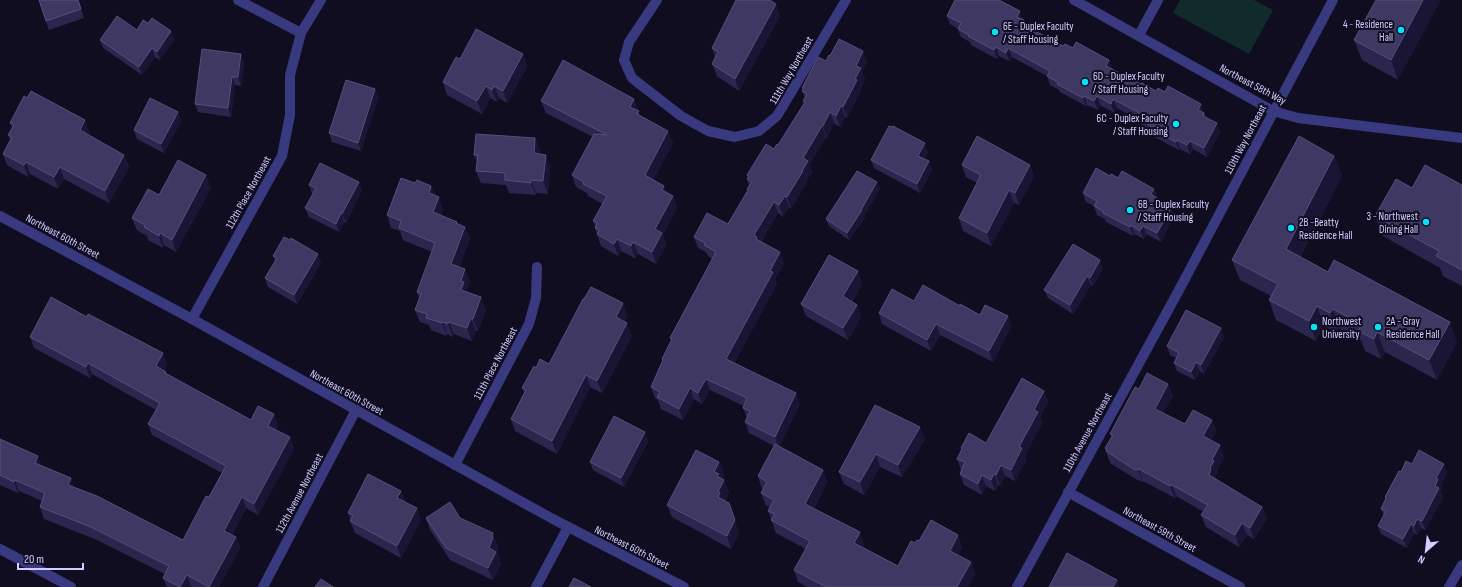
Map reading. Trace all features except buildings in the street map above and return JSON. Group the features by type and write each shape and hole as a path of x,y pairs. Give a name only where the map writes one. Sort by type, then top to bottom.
{"street":[{"path":"238,0 301,33"},
{"name":"112th Place Northeast","path":"192,319 282,156 290,115 290,75 301,33 321,0"},
{"name":"111th Way Northeast","path":"657,0 629,42 624,60 632,78 681,116 701,128 734,137 759,132 777,116 846,0"},
{"name":"Northeast 58th Way","path":"1074,0 1273,111 1298,118 1462,138"},
{"path":"1139,35 1158,0"},
{"name":"110th Way Northeast","path":"1179,290 1273,111 1334,0"},
{"name":"Northeast 60th Street","path":"0,216 192,319 568,527 684,587"},
{"name":"111th Place Northeast","path":"455,465 529,324 536,298 537,267"},
{"name":"110th Avenue Northeast","path":"1017,587 1179,290"},
{"name":"112th Avenue Northeast","path":"263,587 356,410"},
{"name":"Northeast 59th Street","path":"1068,492 1240,587"},
{"path":"536,587 568,527"},
{"path":"0,549 71,587"},
{"path":"1450,587 1462,565"}],"green space":[{"path":"1180,0 1254,0 1273,10 1249,54 1173,13"}],"place":[{"name":"4 - Residence Hall","path":"1401,30"},
{"name":"6E - Duplex Faculty / Staff Housing","path":"995,32"},
{"name":"6D - Duplex Faculty / Staff Housing","path":"1085,82"},
{"name":"6C - Duplex Faculty / Staff Housing","path":"1176,124"},
{"name":"6B - Duplex Faculty / Staff Housing","path":"1130,210"},
{"name":"3 - Northwest Dining Hall","path":"1426,222"},
{"name":"2B -Beatty Residence Hall","path":"1291,228"},
{"name":"Northwest University","path":"1314,327"},
{"name":"2A - Gray Residence Hall","path":"1378,327"}]}
